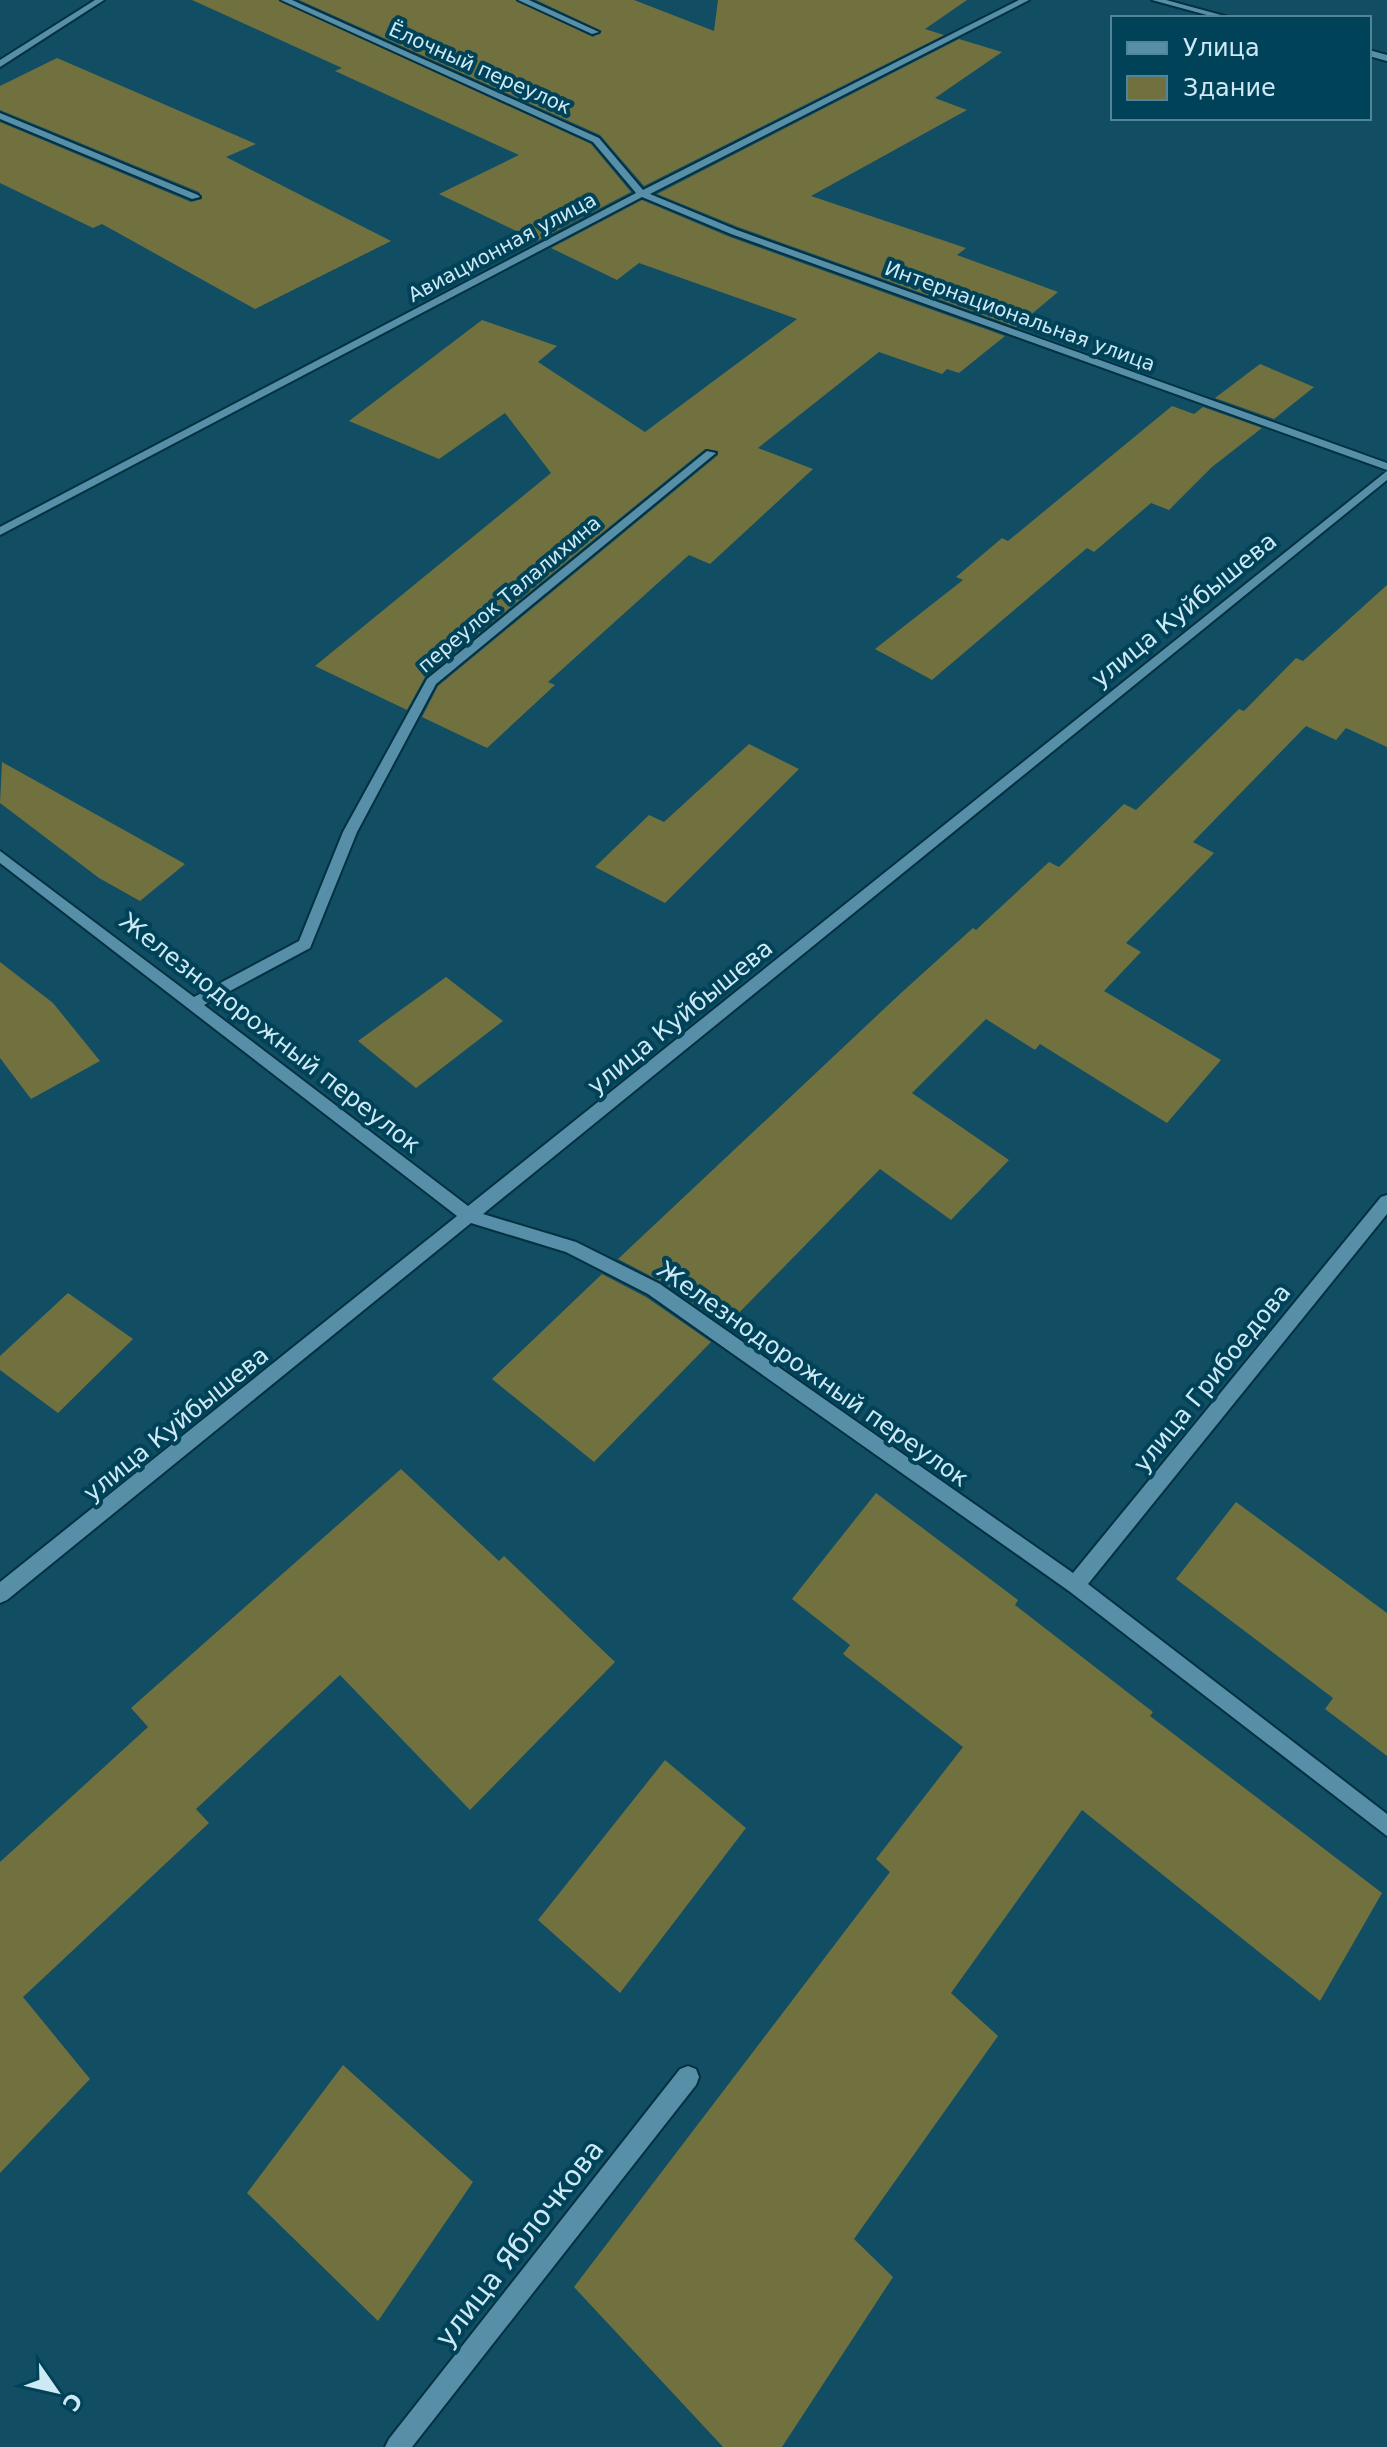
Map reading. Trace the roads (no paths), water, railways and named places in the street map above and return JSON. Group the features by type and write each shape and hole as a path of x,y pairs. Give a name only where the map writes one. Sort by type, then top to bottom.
{"street":[{"path":"0,64 100,0"},
{"name":"Ёлочный переулок","path":"285,0 596,140 642,194"},
{"path":"522,0 595,32"},
{"name":"Авиационная улица","path":"0,532 642,194 1025,0"},
{"path":"1156,0 1220,16"},
{"path":"0,116 195,197"},
{"name":"Интернациональная улица","path":"642,194 734,232 1387,467"},
{"name":"переулок Талалихина","path":"193,1004 305,944 350,832 431,682 711,453"},
{"name":"улица Куйбышева","path":"0,1594 1387,474"},
{"name":"Железнодорожный переулок","path":"0,856 469,1216 570,1247 654,1289 1075,1585 1387,1826"},
{"name":"улица Грибоедова","path":"1075,1585 1387,1202"},
{"name":"улица Яблочкова","path":"397,2447 688,2077"}]}
